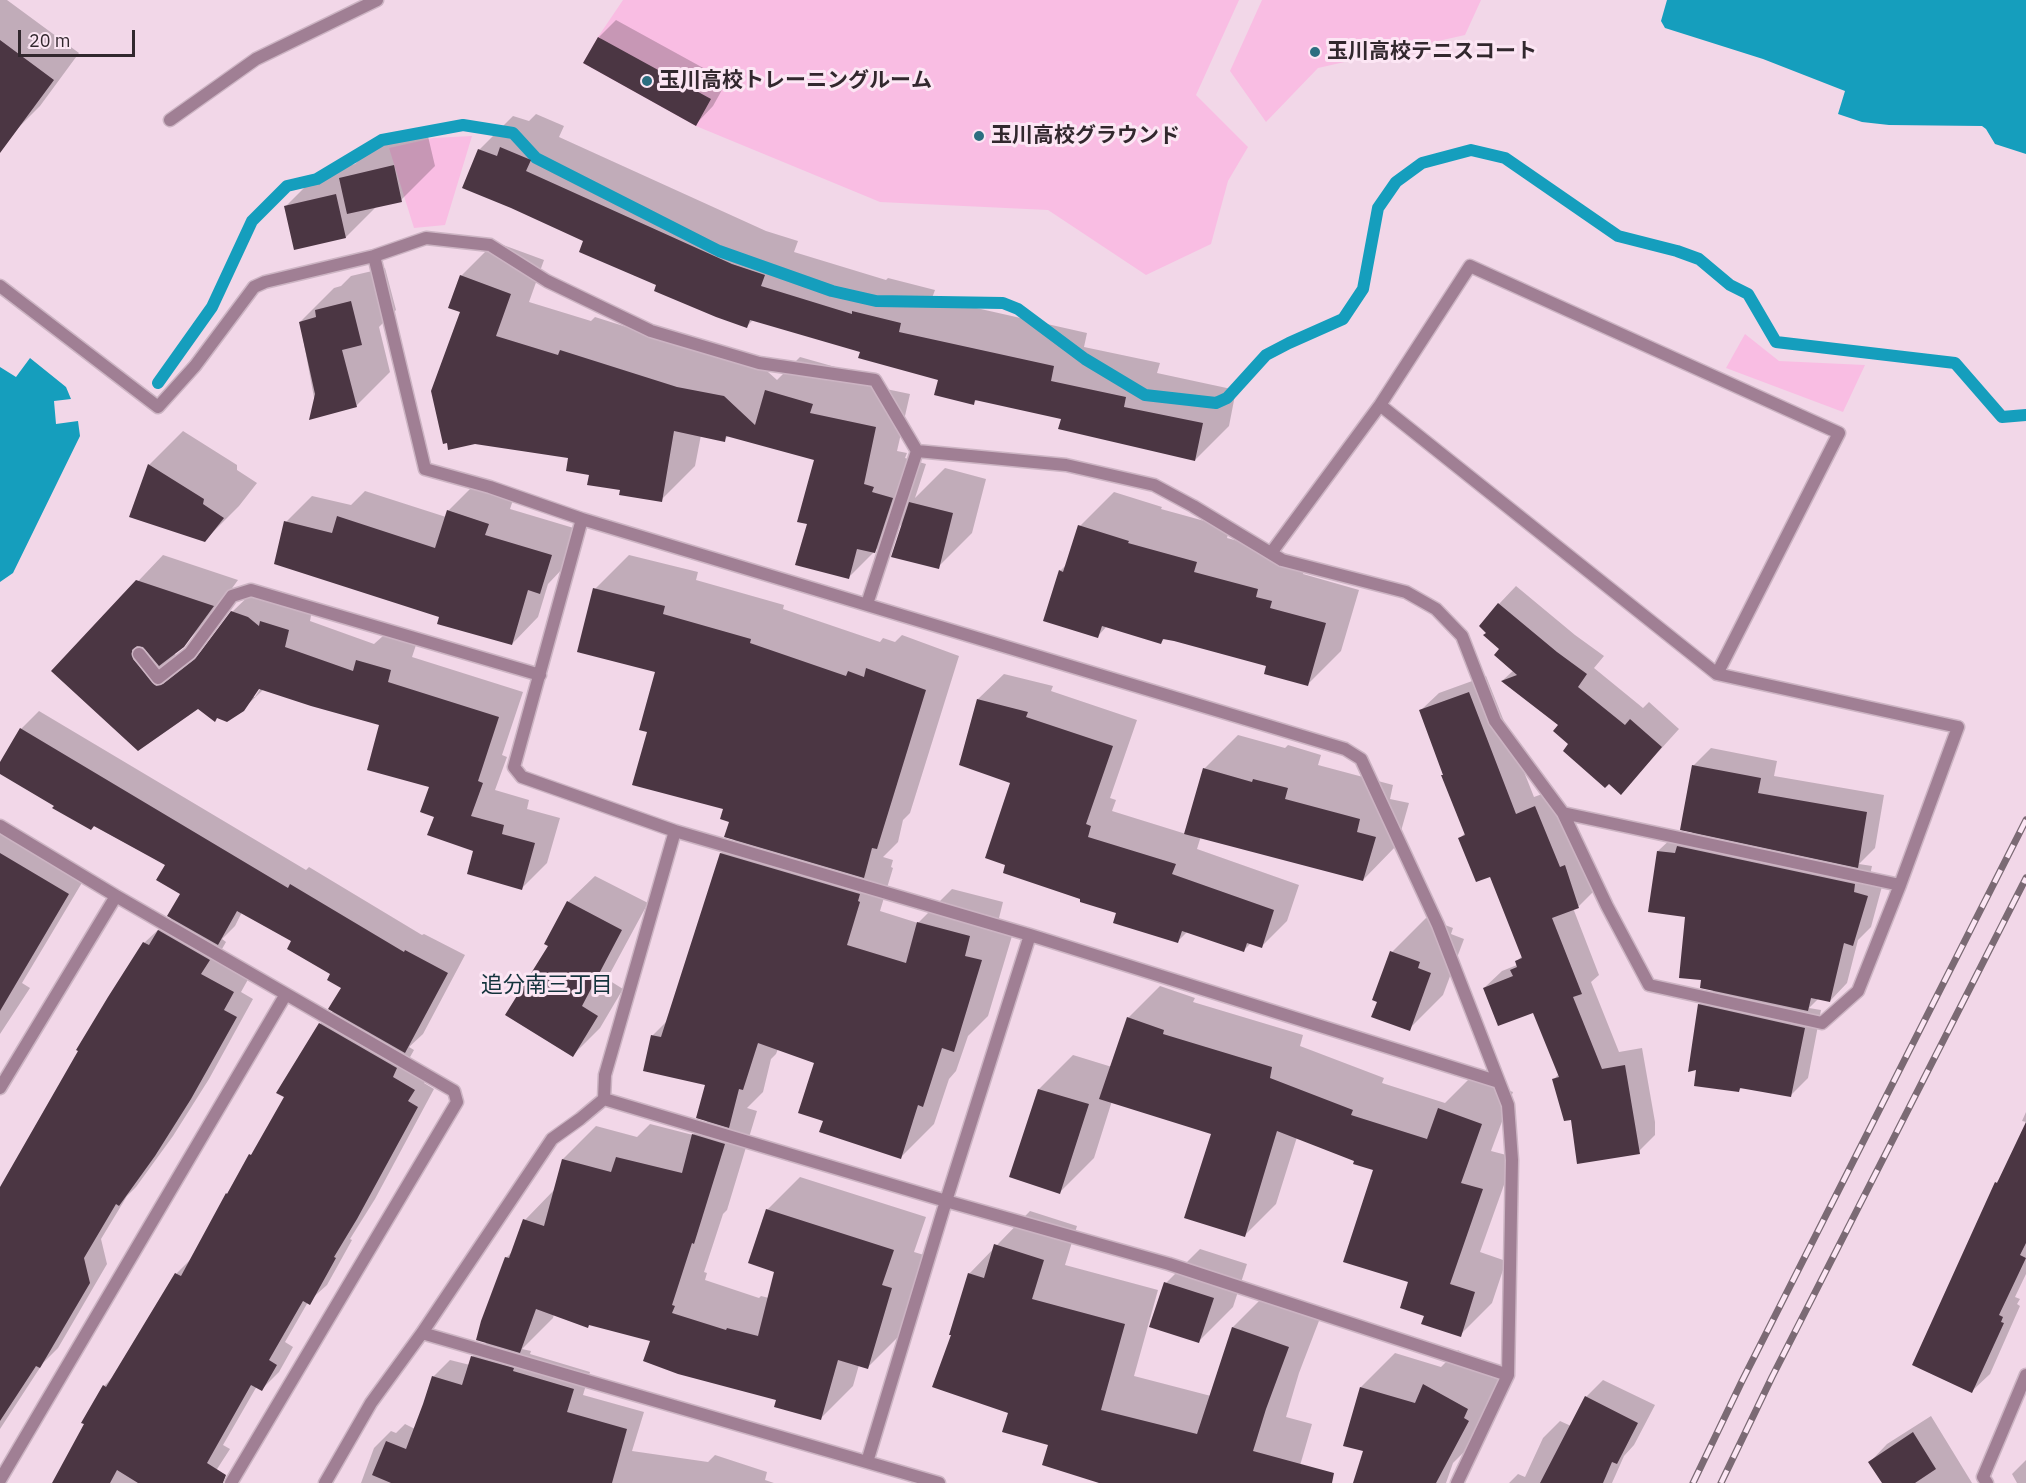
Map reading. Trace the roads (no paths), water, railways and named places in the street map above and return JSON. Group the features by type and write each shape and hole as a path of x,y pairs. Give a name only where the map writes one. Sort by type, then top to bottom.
{"street":[{"path":"170,120 256,59 377,0"},
{"path":"0,286 158,407 195,366 254,288 265,282 374,256 426,238 490,245 547,281 651,331 759,363 875,380 917,451 867,604"},
{"path":"374,256 425,469 490,487 582,519 1345,749 1361,759 1438,925 1508,1106 1512,1160 1508,1375 1457,1483"},
{"path":"1270,553 1380,405 1470,266 1839,433 1717,674"},
{"path":"917,451 1066,465 1154,485 1282,560 1406,592 1436,609 1462,636 1495,721 1563,813 1607,906 1649,985 1822,1023 1858,991 1958,727 1717,674 1380,405"},
{"path":"582,519 514,767 522,777 675,831 1030,935 1499,1082"},
{"path":"139,654 158,678 190,653 232,596 251,590 540,675"},
{"path":"1563,813 1900,885"},
{"path":"0,826 116,896 454,1091 457,1102 231,1483"},
{"path":"325,1483 371,1403 422,1333 552,1138 604,1099 605,1075 675,831"},
{"path":"0,1088 116,896"},
{"path":"867,1462 1030,935"},
{"path":"0,1480 286,994"},
{"path":"604,1099 946,1201 1169,1264 1508,1375"},
{"path":"422,1333 939,1483"},
{"path":"1987,1483 1983,1477 2026,1374"}],"water":[{"path":"1667,0 2026,0 2026,154 1995,144 1982,126 1889,125 1862,122 1838,114 1845,91 1763,59 1665,28 1661,21"},
{"path":"30,358 66,387 71,399 54,401 56,424 78,421 80,436 13,573 0,582 0,367 16,377"}],"waterway":[{"path":"158,383 212,307 252,221 287,186 317,179 382,140 463,125 513,133 536,158 719,251 832,291 876,301 1003,303 1018,309 1085,359 1145,395 1216,403 1227,398 1266,355 1343,319 1363,289 1378,208 1396,182 1422,163 1471,150 1505,158 1618,236 1699,259 1730,285 1748,294 1776,342 1955,363 2002,417 2026,415"}],"railway":[{"path":"1693,1483 1742,1381 2026,820"},
{"path":"1721,1483 1772,1377 2026,878"}],"place":[{"name":"玉川高校テニスコート","path":"1315,52"},
{"name":"玉川高校トレーニングルーム","path":"647,81"},
{"name":"玉川高校グラウンド","path":"979,136"}],"district":[{"name":"追分南三丁目","path":"547,986"}]}
